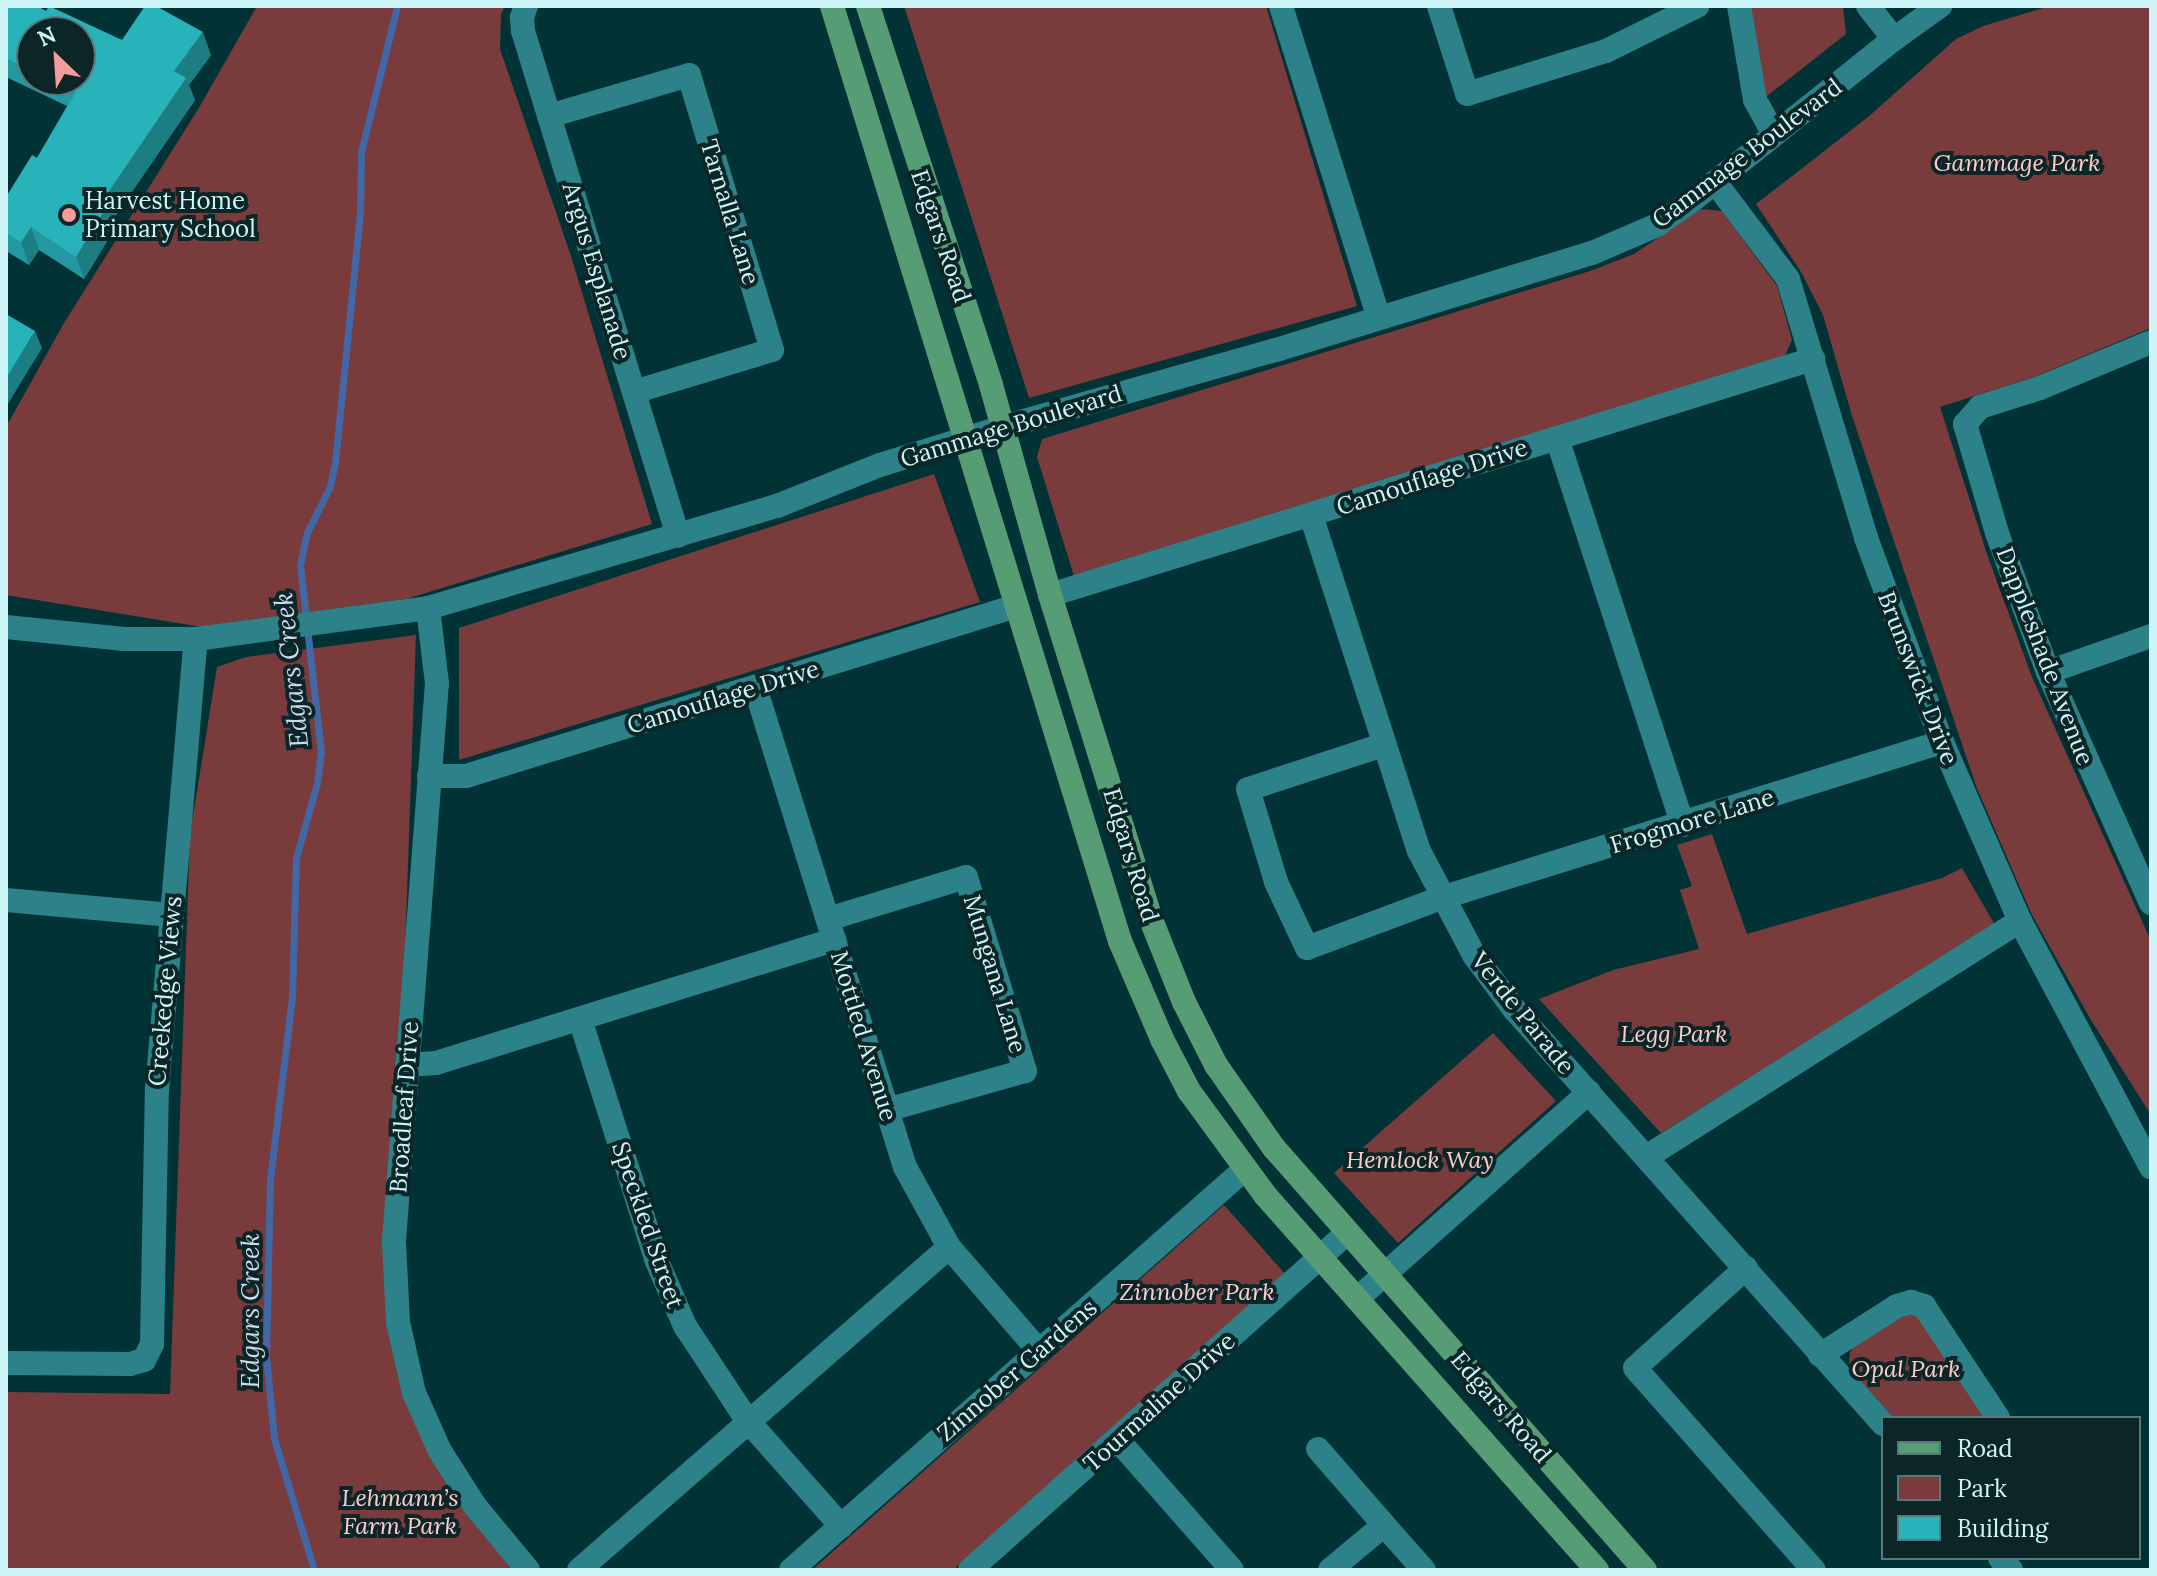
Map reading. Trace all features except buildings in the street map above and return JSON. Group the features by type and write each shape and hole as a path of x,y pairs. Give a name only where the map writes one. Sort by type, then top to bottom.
{"main road":[{"name":"Edgars Road","path":"832,6 1016,606 1139,991 1189,1091 1245,1169 1597,1570"},
{"name":"Edgars Road","path":"868,6 1003,427 1050,595 1154,929 1184,1002 1236,1096 1274,1148 1645,1570"}],"street":[{"name":"Argus Esplanade","path":"526,6 522,17 523,31 678,536"},
{"path":"1281,6 1379,318"},
{"path":"1439,6 1467,94 1606,51 1697,6"},
{"path":"1739,6 1755,100 1774,134"},
{"path":"1868,6 1873,17 1894,39"},
{"name":"Gammage Boulevard","path":"6,627 124,639 196,639 428,608 777,506 880,465 1379,318 1628,239 1657,225 1715,182 1940,6"},
{"name":"Tarnalla Lane","path":"549,116 689,75 772,350 634,392"},
{"name":"Brunswick Drive","path":"1715,182 1788,279 1871,551 1942,742 2020,921 2151,1167"},
{"name":"Dappleshade Avenue","path":"2151,342 2040,388 1980,407 1965,424 1967,441 2048,672 2151,903"},
{"name":"Camouflage Drive","path":"1050,595 1813,359"},
{"path":"1557,438 1683,825"},
{"name":"Verde Parade","path":"1311,515 1419,851 1441,898 1493,982 1881,1422"},
{"name":"Camouflage Drive","path":"429,776 466,776 1016,606"},
{"name":"Broadleaf Drive","path":"428,608 437,661 394,1241 398,1322 404,1359 426,1423 456,1480 528,1570"},
{"path":"2048,672 2151,636"},
{"name":"Creekedge Views","path":"6,1363 130,1364 144,1360 152,1344 157,1090 196,639"},
{"name":"Mottled Avenue","path":"755,687 886,1110 916,1193 949,1247 1039,1351"},
{"name":"Frogmore Lane","path":"1383,745 1248,789 1276,882 1307,948 1441,898 1942,742"},
{"name":"Mungana Lane","path":"831,929 966,877 1025,1071 886,1110"},
{"path":"6,900 171,915"},
{"path":"1648,1156 2020,921"},
{"path":"407,1065 436,1063 580,1019 831,929"},
{"name":"Speckled Street","path":"580,1019 670,1295 704,1360 747,1420 841,1526"},
{"path":"1357,1299 1589,1092"},
{"name":"Zinnober Gardens","path":"791,1570 1245,1169"},
{"name":"Tourmaline Drive","path":"970,1570 1347,1233"},
{"path":"579,1570 747,1420 949,1247"},
{"path":"1746,1268 1635,1368 1814,1570"},
{"path":"1820,1355 1897,1306 1911,1302 1924,1306 1997,1416"},
{"path":"1117,1439 1232,1570"},
{"path":"1318,1449 1424,1570"},
{"path":"1330,1570 1384,1525"}],"green space":[{"path":"257,6 505,6 501,14 500,49 571,256 652,524 406,599 202,627 6,595 6,427 64,323 200,106"},
{"path":"904,6 1266,6 1357,306 1029,398"},
{"path":"1746,6 1843,6 1846,34 1762,100"},
{"name":"Gammage Park","path":"2050,6 2151,6 2151,328 2034,377 1940,407 1987,554 2032,677 2151,941 2151,1115 2091,1020 2032,915 1976,786 1852,416 1823,315 1801,272 1756,204 1868,117 1956,39 1983,26"},
{"path":"1701,209 1722,211 1777,286 1792,340 1784,358 1074,576 1037,457 1042,439 1590,271 1634,254"},
{"path":"934,474 980,602 459,760 459,628"},
{"name":"Lehmann’s Farm Park","path":"416,635 402,1038 384,1226 430,1455 458,1503 517,1570 6,1570 6,1392 170,1394 190,834 217,667 246,657"},
{"name":"Legg Park","path":"1712,834 1747,934 1942,878 1962,868 1995,925 1661,1133 1539,999 1613,970 1699,949 1680,890 1692,886 1677,845"},
{"name":"Hemlock Way","path":"1493,1033 1556,1101 1398,1243 1334,1173"},
{"name":"Zinnober Park","path":"1224,1205 1286,1275 953,1570 812,1570"},
{"name":"Opal Park","path":"1909,1313 1919,1315 1986,1416 1892,1416 1854,1374 1849,1363 1850,1352 1858,1342"}],"waterway":[{"name":"Edgars Creek","path":"314,1570 274,1438 266,1356 270,1179 292,998 296,858 317,783 321,752 300,565 307,533 330,486 335,463 360,214 361,152 397,6"}],"place":[{"name":"Harvest Home Primary School","path":"69,215"}]}
